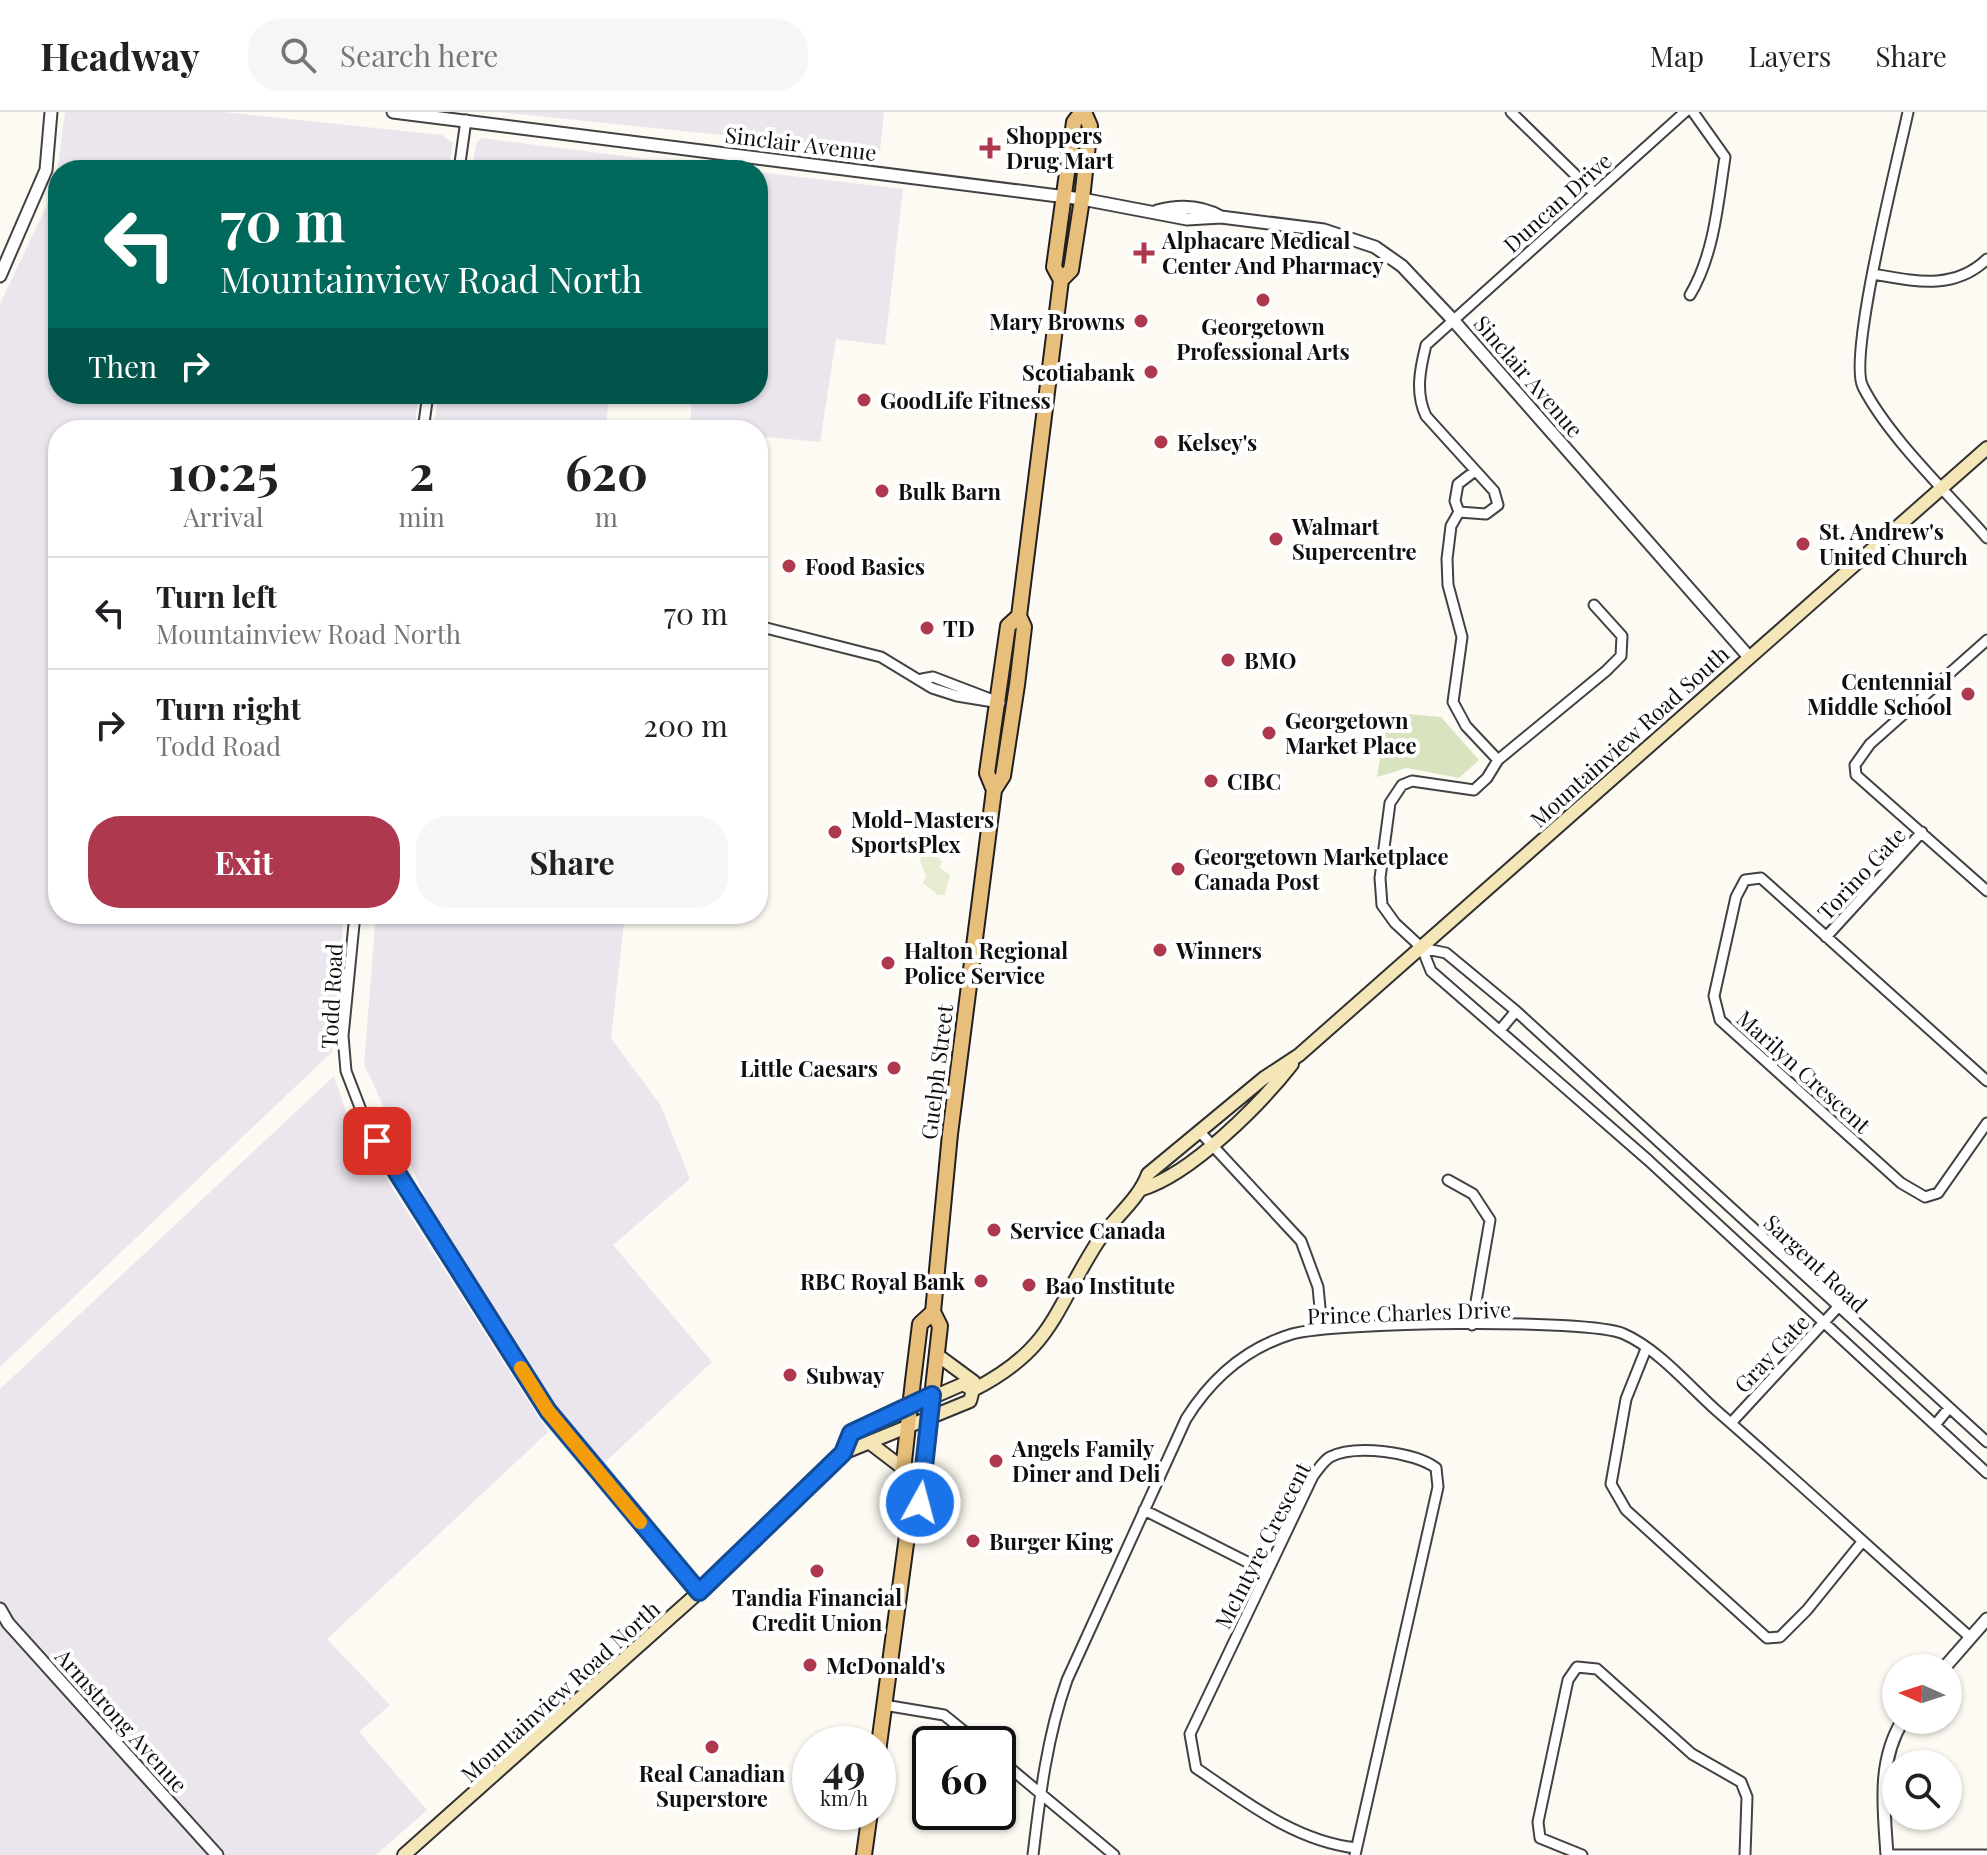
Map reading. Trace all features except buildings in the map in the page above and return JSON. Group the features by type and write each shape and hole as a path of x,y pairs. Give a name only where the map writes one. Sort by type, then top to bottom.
{"main road":[{"name":"Guelph Street","path":"881,1726 909,1521 920,1503 940,1326 933,1312 950,1134 994,790 1003,776 1024,627 1019,616 1061,280 1054,267 1063,197 1074,122 1083,112 1090,126 1082,199 1071,270 1061,280"},
{"name":"Mountainview Road South","path":"930,1416 970,1401 977,1388 1032,1352 1047,1332 1097,1242 1142,1189 1148,1174 1264,1078 1299,1055 1987,448"},
{"name":"Guelph Street","path":"994,790 987,773 997,702 1008,626 1019,616"},
{"name":"Mountainview Road South","path":"1142,1189 1164,1182 1212,1144 1271,1091 1299,1055"},
{"name":"Guelph Street","path":"909,1521 900,1497 920,1324 933,1312"},
{"path":"936,1354 977,1388"},
{"name":"Mountainview Road South","path":"932,1395 963,1384 977,1388"},
{"name":"Mountainview Road North","path":"843,1453 851,1433 932,1395"},
{"name":"Mountainview Road North","path":"404,1855 699,1592 843,1453 930,1416"},
{"path":"870,1443 904,1469"},
{"path":"864,1855 867,1830"}],"street":[{"path":"0,276 46,170 51,112"},
{"name":"Sinclair Avenue","path":"393,112 1082,199 1187,219 1221,217 1324,230 1375,247 1402,266 1453,320 1749,657"},
{"path":"1511,112 1594,193"},
{"name":"Duncan Drive","path":"1475,471 1426,416 1419,401 1420,368 1426,345 1685,112"},
{"path":"1690,295 1700,278 1716,215 1725,157 1693,112"},
{"path":"1908,112 1873,274 1859,356 1861,385 1891,427 1987,538"},
{"path":"460,160 466,120"},
{"path":"1180,207 1187,219"},
{"name":"Sinclair Avenue","path":"1157,211 1180,207 1208,209 1221,217"},
{"path":"1873,274 1943,282 1971,274 1987,259"},
{"path":"1459,512 1486,514 1498,505 1494,491 1475,471 1458,484 1455,501 1459,512 1451,526 1447,559 1448,585 1462,637 1453,702 1466,726 1498,760"},
{"path":"1422,948 1395,923 1382,905 1380,878 1390,803 1402,785 1412,781 1474,790 1487,778 1498,760 1621,656 1622,636 1594,605"},
{"path":"768,629 881,657 922,679 932,688 957,696 1013,704"},
{"path":"1987,640 1870,744 1855,765 1856,775 1987,891"},
{"name":"Torino Gate","path":"1826,937 1922,832"},
{"name":"Marilyn Crescent","path":"1987,1081 1761,878 1745,880 1736,897 1714,996 1720,1020 1901,1183 1925,1197 1938,1193 1987,1123"},
{"name":"Todd Road","path":"354,924 343,1036 346,1071 366,1123 548,1411 699,1592"},
{"name":"Sargent Road","path":"1422,948 1446,953 1516,1011 1987,1442"},
{"name":"Sargent Road","path":"1422,948 1431,971 1648,1160 1987,1473"},
{"path":"1501,1029 1516,1011"},
{"path":"1199,1131 1301,1241 1318,1287 1322,1329"},
{"path":"1648,1160 1660,1143"},
{"path":"1448,1180 1473,1194 1490,1220 1472,1325"},
{"name":"Gray Gate","path":"1731,1423 1838,1307"},
{"name":"Prince Charles Drive","path":"1033,1855 1055,1713 1067,1680 1186,1419 1207,1385 1258,1348 1292,1334 1322,1329 1472,1325 1599,1328 1624,1334 1646,1349 1731,1423 1970,1637"},
{"path":"1646,1349 1626,1399 1611,1484 1626,1510 1767,1638 1780,1637 1807,1610 1862,1542"},
{"path":"1935,1425 1949,1408"},
{"name":"McIntyre Crescent","path":"1380,1452 1422,1458 1436,1468 1438,1487 1356,1852 1326,1844 1282,1824 1196,1768 1190,1734 1313,1476 1328,1458 1344,1453 1380,1452"},
{"path":"1144,1510 1267,1572"},
{"name":"Armstrong Avenue","path":"0,1609 66,1689 217,1855"},
{"path":"1956,1654 1987,1619"},
{"path":"1582,1855 1546,1843 1540,1838 1538,1822 1568,1680 1577,1667 1597,1669 1692,1754 1741,1782 1747,1797 1745,1855"},
{"path":"884,1705 944,1715 958,1726"},
{"path":"1897,1734 1888,1754 1882,1788 1890,1855 1987,1855"},
{"path":"1016,1773 1114,1855"}],"shaded area":[{"path":"65,112 224,112 442,135 453,143 450,160 59,160"},
{"path":"497,112 884,112 880,151"},
{"path":"481,138 659,160 474,160 476,144"},
{"path":"768,173 903,189 885,345 836,339 820,442 768,437 768,420 691,420 691,404 768,404"},
{"path":"48,203 48,404 418,404 415,420 48,420 48,924 343,924 332,1052 0,1367 0,304"},
{"path":"437,404 609,404 606,420 435,420"},
{"path":"375,924 624,924 611,1038 661,1106 690,1179 613,1245 712,1362 601,1466 554,1409 432,1212 364,1064"},
{"path":"334,1076 349,1121 548,1432 327,1639 390,1705 359,1732 427,1810 376,1855 0,1855 0,1389"}],"green space":[{"path":"1387,712 1441,717 1479,760 1459,778 1407,768 1377,777"},
{"path":"932,849 942,862 939,867 950,875 945,895 938,895 923,883 926,876 920,860 922,852"}],"slow traffic":[{"path":"521,1368 548,1411 640,1522"}],"place":[{"name":"Shoppers Drug Mart","path":"990,148"},
{"name":"Alphacare Medical Center And Pharmacy","path":"1144,253"},
{"name":"Georgetown Professional Arts","path":"1263,300"},
{"name":"Mary Browns","path":"1141,321"},
{"name":"Scotiabank","path":"1151,372"},
{"name":"GoodLife Fitness","path":"864,400"},
{"name":"Kelsey's","path":"1161,442"},
{"name":"Bulk Barn","path":"882,491"},
{"name":"Walmart Supercentre","path":"1276,539"},
{"name":"St. Andrew's United Church","path":"1803,544"},
{"name":"Food Basics","path":"789,566"},
{"name":"TD","path":"927,628"},
{"name":"BMO","path":"1228,660"},
{"name":"Centennial Middle School","path":"1968,694"},
{"name":"Georgetown Market Place","path":"1269,733"},
{"name":"CIBC","path":"1211,781"},
{"name":"Mold-Masters SportsPlex","path":"835,832"},
{"name":"Georgetown Marketplace Canada Post","path":"1178,869"},
{"name":"Winners","path":"1160,950"},
{"name":"Halton Regional Police Service","path":"888,963"},
{"name":"Little Caesars","path":"894,1068"},
{"name":"Service Canada","path":"994,1230"},
{"name":"RBC Royal Bank","path":"981,1281"},
{"name":"Bao Institute","path":"1029,1285"},
{"name":"Subway","path":"790,1375"},
{"name":"Angels Family Diner and Deli","path":"996,1461"},
{"name":"Burger King","path":"973,1541"},
{"name":"Tandia Financial Credit Union","path":"817,1571"},
{"name":"McDonald's","path":"810,1665"},
{"name":"Real Canadian Superstore","path":"712,1747"}],"route":[{"path":"377,1141 548,1411 699,1592 843,1453 851,1433 932,1395 920,1503"}]}
